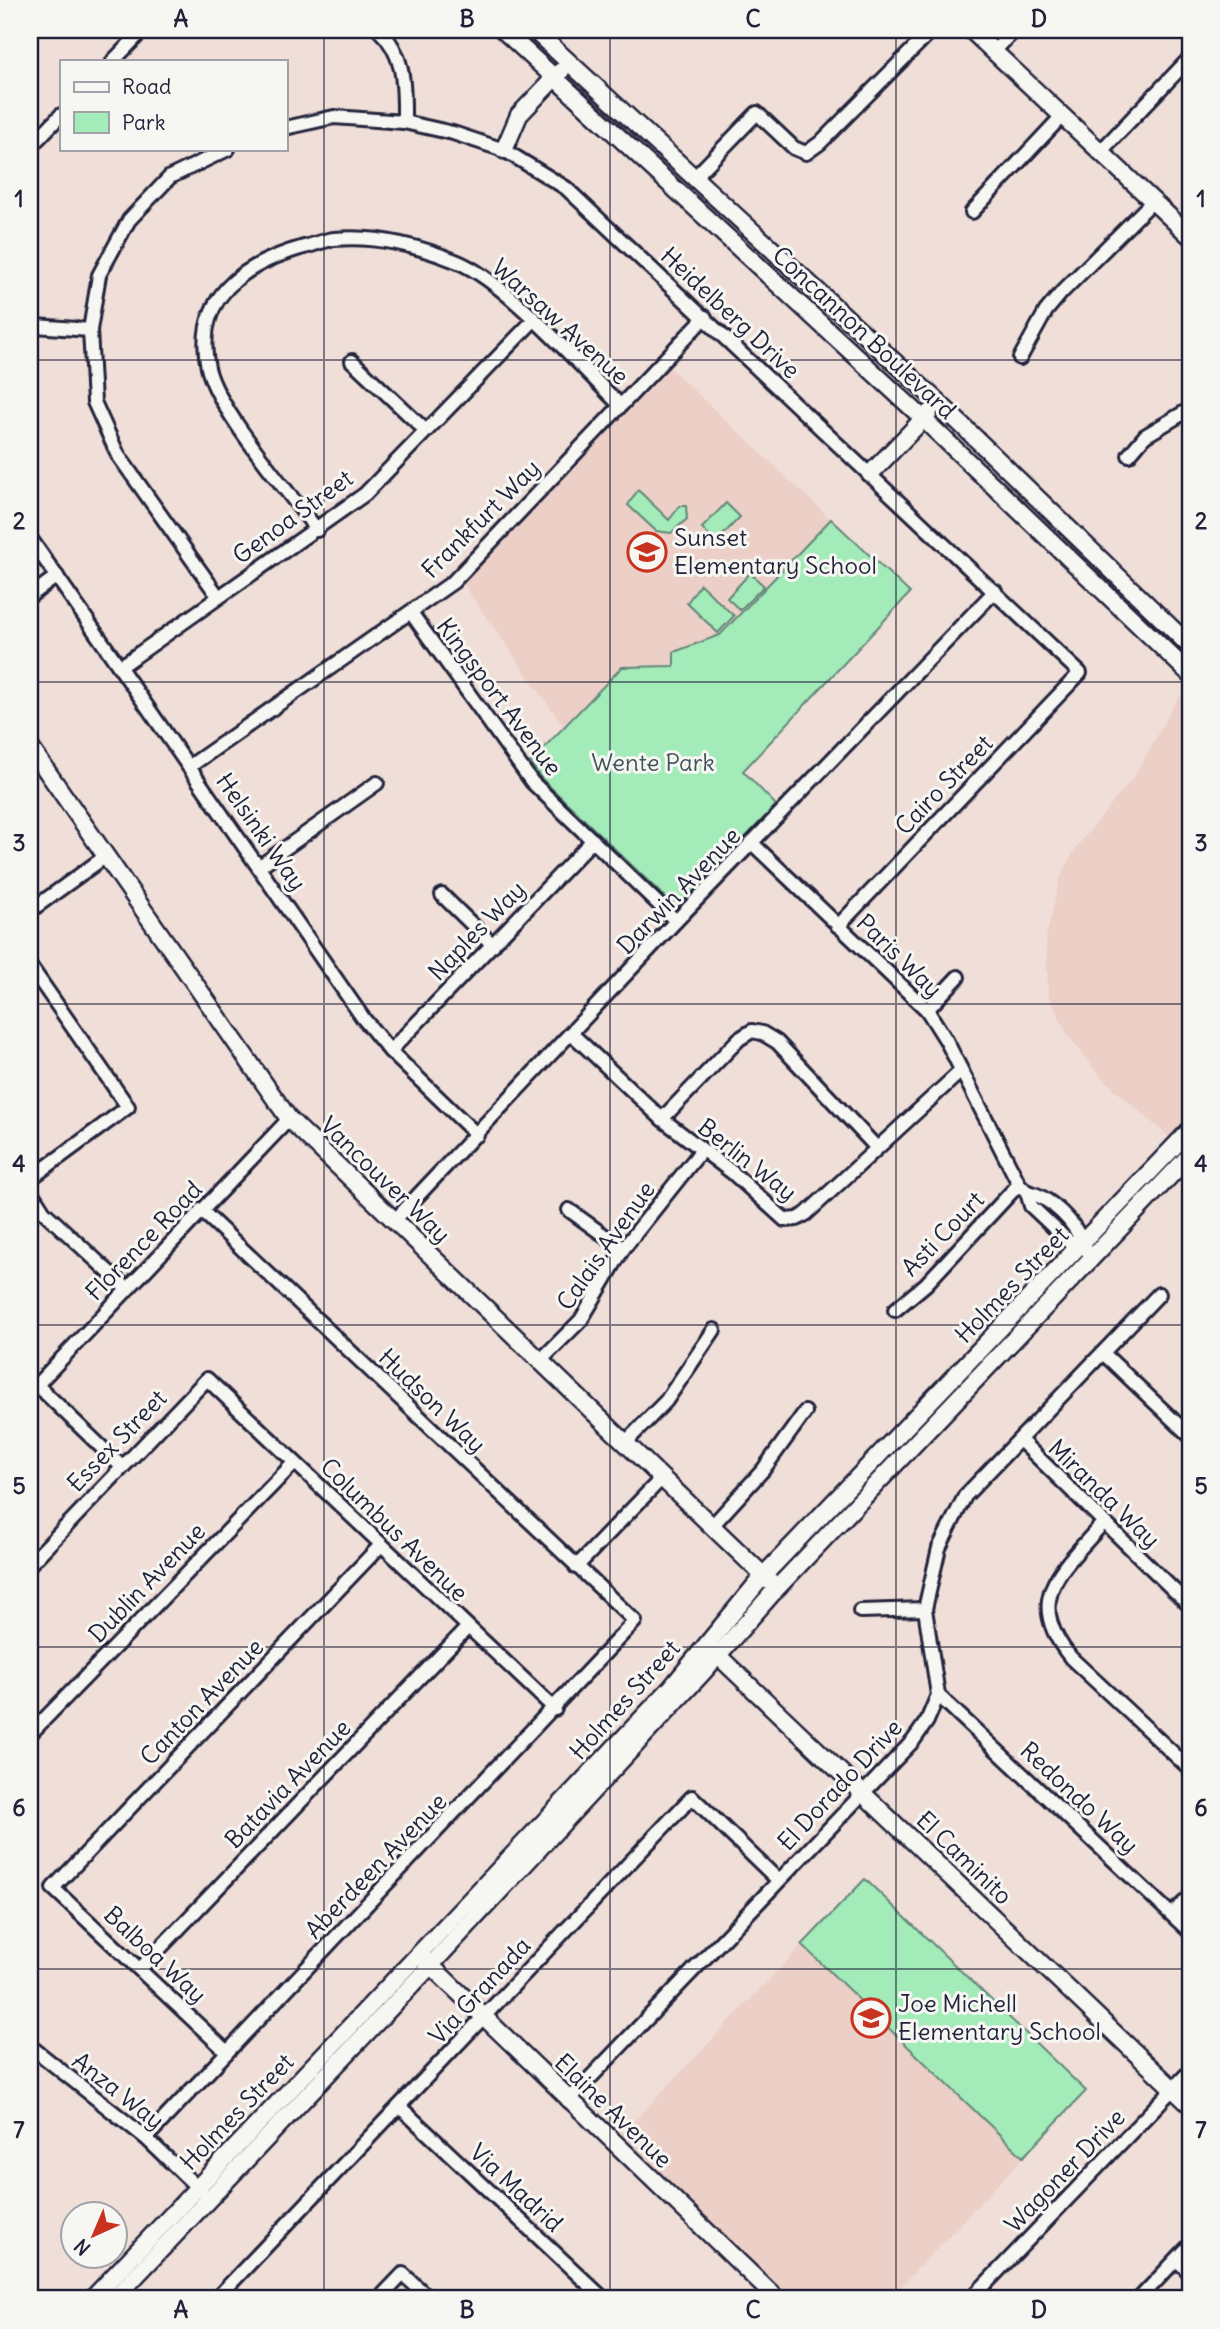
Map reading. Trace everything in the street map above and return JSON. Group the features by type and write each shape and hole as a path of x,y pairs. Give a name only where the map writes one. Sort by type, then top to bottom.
{"main road":[{"name":"Concannon Boulevard","path":"503,30 923,419 1190,674"},
{"name":"Concannon Boulevard","path":"534,30 939,403 1190,646"},
{"path":"971,30 1190,236"},
{"path":"504,150 519,116 568,63"},
{"path":"870,474 939,403"},
{"name":"Vancouver Way","path":"30,747 289,1119 777,1588"},
{"name":"Holmes Street","path":"114,2299 431,1965 719,1655 777,1588 1087,1251 1188,1136"},
{"name":"Holmes Street","path":"92,2299 671,1688 763,1576 1087,1251 1190,1155"},
{"name":"El Caminito","path":"706,1645 1190,2105"},
{"name":"Elaine Avenue","path":"418,1954 777,2299"}],"street":[{"path":"114,60 143,30"},
{"path":"379,30 389,39 404,72 404,122"},
{"path":"694,178 757,113 794,148 806,153 821,143 932,30"},
{"path":"994,51 1015,30"},
{"path":"1100,152 1190,58"},
{"path":"30,147 60,116"},
{"path":"972,212 1062,116"},
{"name":"Heidelberg Drive","path":"287,128 334,117 404,122 453,133 504,150 566,188 1080,673"},
{"path":"30,125 41,136"},
{"path":"218,596 118,455 94,402 90,330 99,275 129,220 170,177 226,150"},
{"path":"1020,358 1046,311 1062,292 1153,201"},
{"name":"Warsaw Avenue","path":"317,530 222,401 209,370 204,338 213,306 234,278 282,253 334,239 397,241 460,263 492,282 620,405"},
{"name":"Frankfurt Way","path":"190,766 411,614 453,582 705,317"},
{"name":"Genoa Street","path":"120,667 365,494 533,321"},
{"path":"35,326 90,330"},
{"path":"352,361 425,430"},
{"path":"1129,455 1146,436 1190,410"},
{"name":"Helsinki Way","path":"30,538 363,1018 390,1051 477,1135"},
{"path":"30,596 57,576"},
{"name":"Darwin Avenue","path":"394,1221 676,921 753,845 995,591"},
{"name":"Kingsport Avenue","path":"411,614 532,782 676,921"},
{"name":"Cairo Street","path":"838,926 1080,673"},
{"path":"260,866 377,783"},
{"name":"Naples Way","path":"390,1051 593,839"},
{"name":"Paris Way","path":"753,845 927,1010 1031,1206 1069,1242 1087,1251"},
{"path":"30,911 106,856"},
{"path":"442,895 493,945"},
{"path":"30,966 128,1107 30,1179"},
{"path":"927,1010 958,977"},
{"path":"662,1119 739,1039 752,1031 762,1033 777,1042 876,1147"},
{"name":"Berlin Way","path":"572,1034 662,1119 733,1173 785,1220 797,1219 806,1214 961,1071"},
{"name":"Florence Road","path":"33,1389 289,1119"},
{"name":"Calais Avenue","path":"540,1361 581,1320 623,1249 701,1151"},
{"name":"Asti Court","path":"895,1311 1023,1188"},
{"path":"30,1190 44,1212 126,1289"},
{"name":"Hudson Way","path":"201,1210 635,1621"},
{"path":"569,1210 623,1249"},
{"path":"938,1695 925,1609 939,1548 965,1496 1159,1294"},
{"path":"625,1443 666,1401 715,1329"},
{"path":"1103,1353 1190,1436"},
{"name":"Columbus Avenue","path":"207,1379 555,1709"},
{"name":"Essex Street","path":"30,1564 207,1379"},
{"path":"33,1389 121,1466"},
{"path":"712,1527 763,1470 805,1412"},
{"name":"Miranda Way","path":"1020,1440 1103,1524 1190,1606"},
{"name":"Dublin Avenue","path":"30,1734 294,1463"},
{"path":"576,1567 661,1479"},
{"path":"1103,1524 1055,1577 1048,1595 1048,1618 1057,1640 1072,1657 1190,1769"},
{"name":"Canton Avenue","path":"53,1888 381,1545"},
{"path":"860,1612 925,1609"},
{"name":"Aberdeen Avenue","path":"146,2138 555,1709 635,1621"},
{"name":"Batavia Avenue","path":"140,1969 467,1628"},
{"name":"El Dorado Drive","path":"569,2101 913,1741 927,1721 938,1695"},
{"name":"Redondo Way","path":"938,1695 1190,1932"},
{"name":"Via Granada","path":"216,2299 692,1797 778,1880"},
{"name":"Balboa Way","path":"53,1888 227,2052"},
{"path":"1172,1914 1190,1897"},
{"name":"Anza Way","path":"30,2046 146,2138 210,2200"},
{"name":"Wagoner Drive","path":"971,2299 1190,2071"},
{"name":"Via Madrid","path":"400,2107 604,2299"},
{"path":"1139,2299 1190,2245"},
{"path":"1177,2260 1190,2273"},
{"path":"379,2299 403,2274 430,2299"}],"shaded area":[{"name":"Sunset Elementary School","path":"670,368 831,519 720,635 674,652 675,666 621,667 564,727 463,584"},
{"path":"1190,686 1190,1123 1173,1141 1102,1078 1068,1036 1048,994 1046,938 1060,878 1075,849 1134,777 1176,701"},
{"name":"Joe Michell Elementary School","path":"865,1879 1086,2091 889,2299 791,2299 620,2136"}],"green space":[{"path":"638,490 669,520 680,506 686,506 687,519 671,533 656,531 628,505"},
{"path":"726,503 740,517 716,542 702,528"},
{"name":"Wente Park","path":"831,519 910,593 743,771 776,805 685,901 670,902 541,778 530,762 622,667 674,666 674,652 720,635"},
{"path":"750,573 764,586 740,610 727,598"},
{"path":"700,584 734,616 718,633 687,603"},
{"path":"865,1879 1086,2091 1023,2157 802,1945"}],"place":[{"name":"Sunset Elementary School","path":"647,552"},
{"name":"Joe Michell Elementary School","path":"871,2018"}]}
